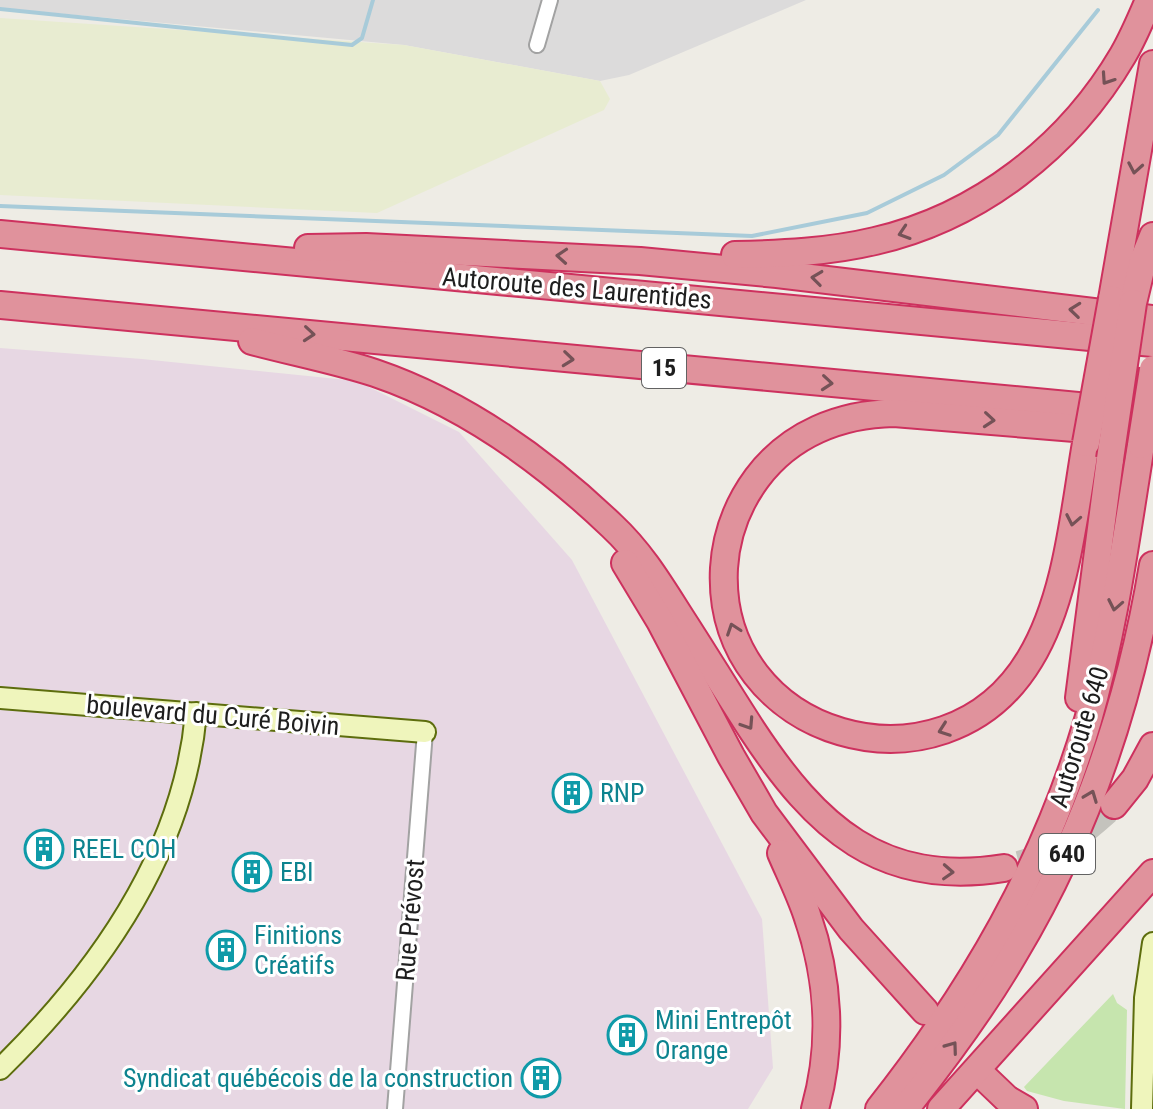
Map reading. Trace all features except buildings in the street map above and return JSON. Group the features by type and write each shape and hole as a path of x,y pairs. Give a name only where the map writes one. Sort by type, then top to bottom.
{"highway":[{"path":"640,261 835,249 901,234 957,211 1023,170 1065,132 1113,72 1149,0"},
{"path":"1147,440 894,413 855,416 831,423 777,456 745,496 734,520 725,563 726,602 736,639 772,692 815,723 854,736 893,740 939,732 973,717 1010,687 1032,656 1044,632 1063,568 1086,443 1112,299 1153,64"},
{"name":"Autoroute des Laurentides","path":"0,234 1153,343"},
{"path":"1068,781 1133,303 1143,261 1153,236"},
{"path":"190,252 366,247 640,261 777,274 1153,319"},
{"name":"15","path":"0,305 1153,413"},
{"path":"176,321 365,370 459,410 509,441 541,464 611,525 643,560 778,769 823,819 873,852 917,868 956,873 1004,868"},
{"name":"Autoroute 640","path":"879,1109 934,1038 983,962 1031,870 1068,781 1088,720 1109,634 1147,440 1153,369"},
{"path":"582,501 642,590 764,813 806,913 822,973 826,1007 826,1043 815,1109"},
{"name":"Autoroute 640","path":"905,1109 960,1037 1012,958 1070,847 1097,782 1119,716 1153,565"},
{"path":"1114,805 1135,779 1153,746"},
{"path":"764,813 851,929 925,1011"},
{"path":"941,1109 1153,873"},
{"path":"985,1078 1007,1099 1024,1109"}],"street":[{"path":"537,45 550,0"},
{"name":"boulevard du Curé Boivin","path":"0,698 425,732"},
{"path":"0,1069 82,980 131,903 159,848 181,791 192,747 196,713"},
{"name":"Rue Prévost","path":"395,1109 425,732"},
{"path":"1142,1109 1143,1023 1145,998 1151,983 1153,943"}],"shaded area":[{"path":"0,0 806,0 629,75 600,81 404,45 0,8"},
{"path":"0,348 357,381 459,432 572,560 762,919 773,1068 748,1109 0,1109"}],"green space":[{"path":"0,18 404,45 600,81 610,99 604,110 377,213 0,195"},
{"path":"1113,994 1117,1003 1127,1010 1125,1109 1064,1101 1027,1091 1024,1087"}],"waterway":[{"path":"0,9 352,45 362,38 373,0"},
{"path":"0,206 752,236 867,213 944,175 998,135 1098,10"}],"tunnel":[{"path":"1019,864 1046,854 1070,840 1114,805"}],"place":[{"name":"RNP","path":"572,793"},
{"name":"REEL COH","path":"44,849"},
{"name":"EBI","path":"252,872"},
{"name":"Finitions Créatifs","path":"226,950"},
{"name":"Mini Entrepôt Orange","path":"627,1035"},
{"name":"Syndicat québécois de la construction","path":"541,1078"}]}
